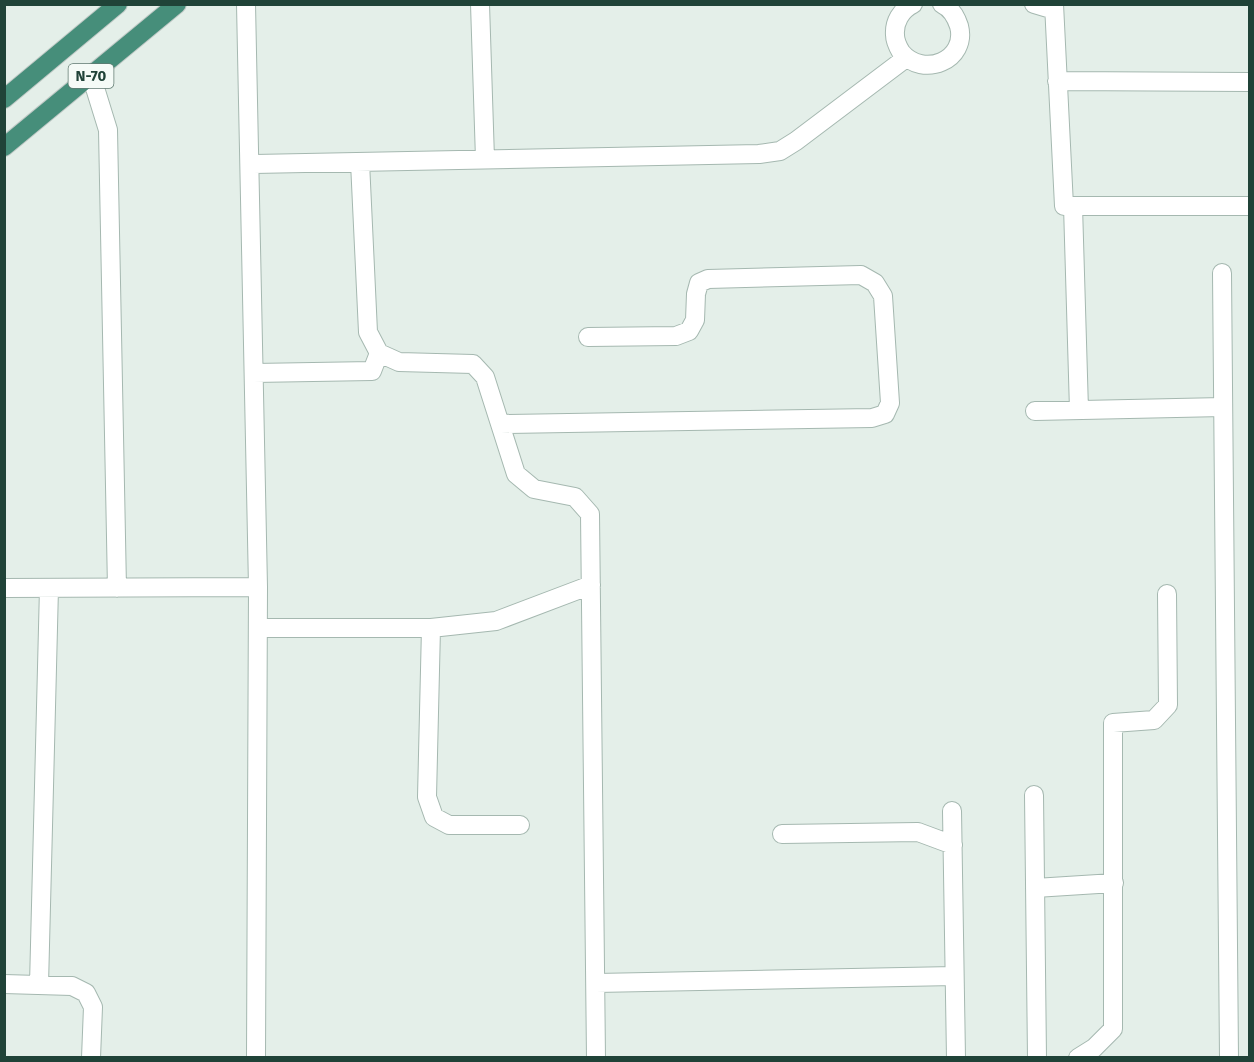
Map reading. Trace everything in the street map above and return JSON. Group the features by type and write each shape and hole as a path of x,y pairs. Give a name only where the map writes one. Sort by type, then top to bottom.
{"highway":[{"name":"N-70","path":"4,99 118,4"},
{"name":"N-70","path":"4,147 177,4"}],"street":[{"path":"246,4 258,587 256,1058"},
{"path":"480,4 485,159"},
{"path":"1034,4 1054,7 1064,206 1250,206"},
{"path":"902,8 895,25 898,48 906,58 917,64 930,66 943,62 953,53 959,42 960,28 956,8"},
{"path":"250,164 759,154 780,150 796,141 906,58"},
{"path":"92,75 108,130 117,588"},
{"path":"1057,81 1250,82"},
{"path":"360,162 368,332 379,353 399,362 473,364 486,377 516,474 534,489 575,497 590,514 596,1058"},
{"path":"1073,206 1079,410"},
{"path":"1222,273 1229,1058"},
{"path":"501,424 872,418 885,414 890,403 883,296 875,283 861,275 708,279 699,284 696,294 695,320 688,331 676,336 588,337"},
{"path":"254,373 372,371 379,353"},
{"path":"1035,411 1223,407"},
{"path":"258,628 431,628 496,621 591,585"},
{"path":"4,588 258,587"},
{"path":"39,985 50,588"},
{"path":"1078,1058 1094,1048 1113,1029 1113,723 1154,720 1168,705 1167,594"},
{"path":"431,628 427,797 434,817 449,825 520,825"},
{"path":"1034,795 1037,1058"},
{"path":"952,811 956,1058"},
{"path":"782,834 918,832 953,845"},
{"path":"1035,888 1114,883"},
{"path":"596,983 954,976"},
{"path":"4,984 72,986 86,993 93,1007 91,1058"}]}
